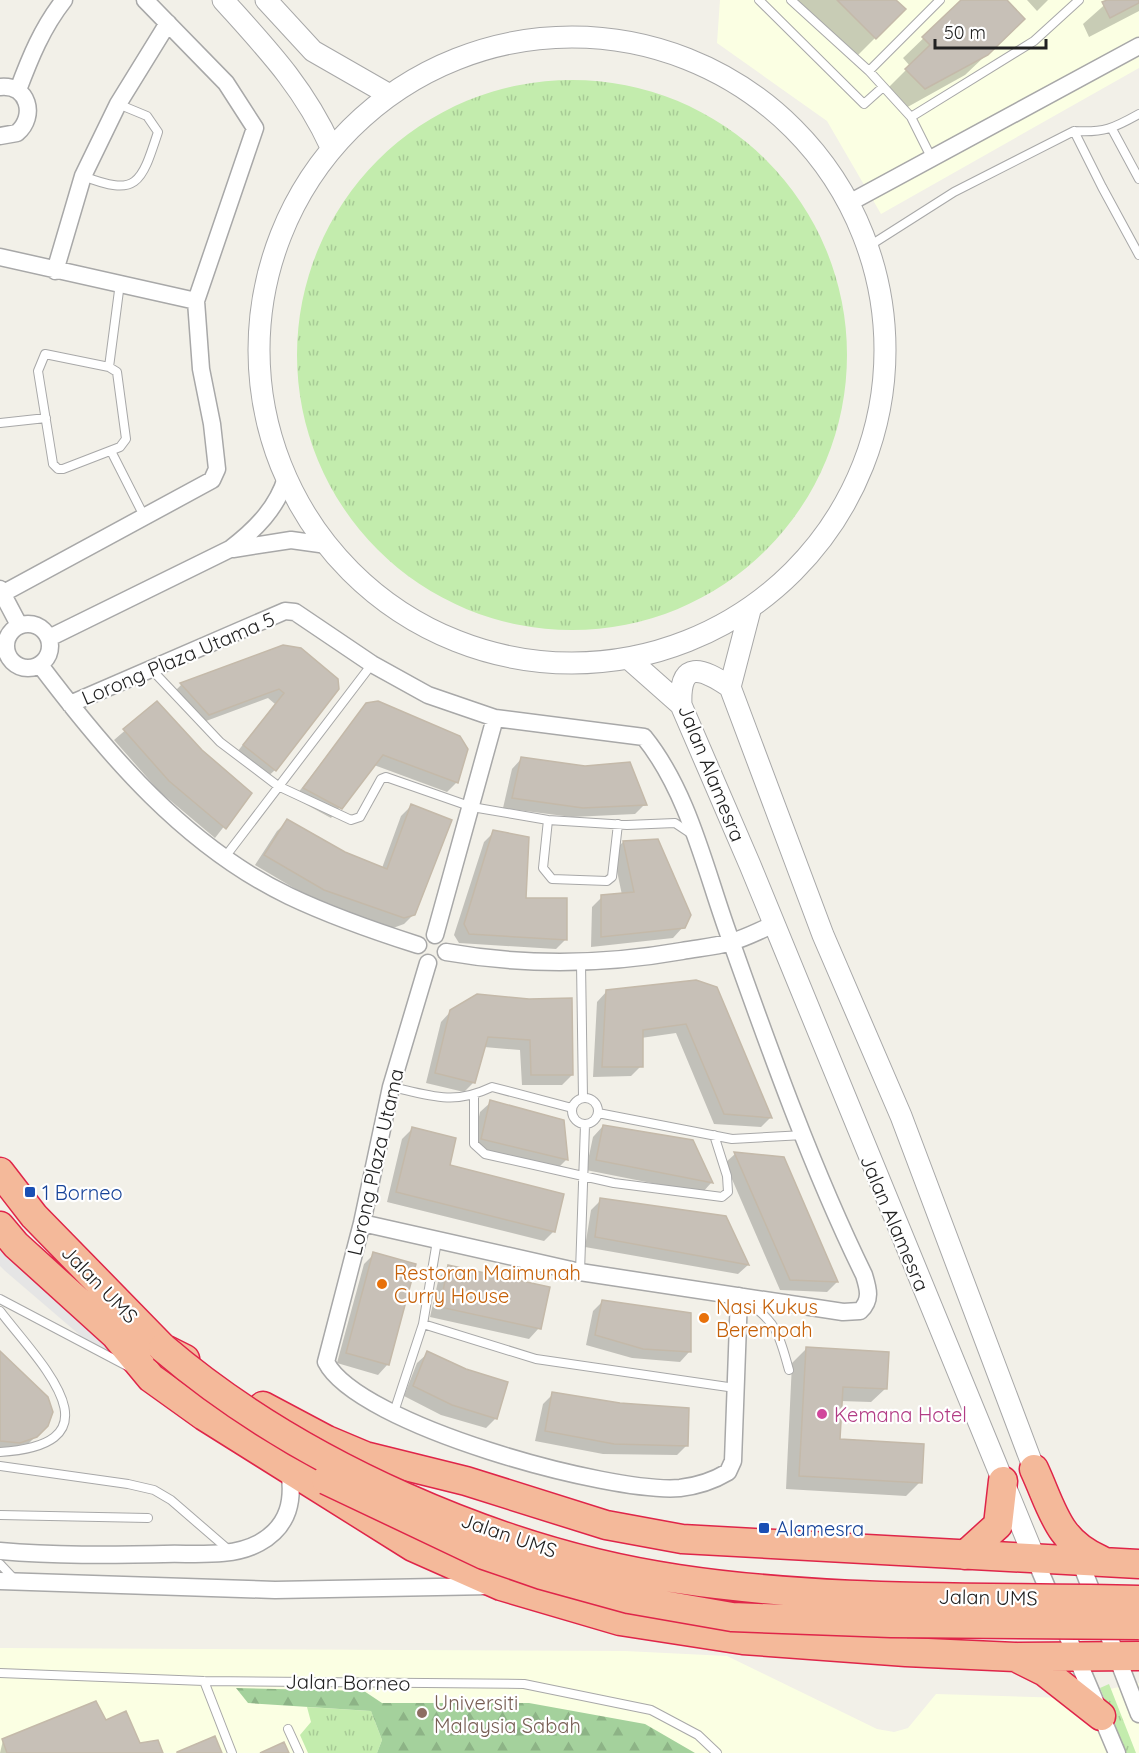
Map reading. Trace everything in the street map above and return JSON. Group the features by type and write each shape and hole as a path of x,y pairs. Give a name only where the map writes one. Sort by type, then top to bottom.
{"highway":[{"name":"Jalan UMS","path":"0,1172 34,1216 163,1348 228,1398 339,1465 425,1504 514,1539 591,1562 678,1579 826,1594 1139,1600"},
{"name":"Jalan UMS","path":"0,1226 16,1245 117,1337 200,1402 301,1471 484,1555 542,1575 618,1596 732,1617 891,1623 1139,1625"},
{"path":"117,1337 151,1378 301,1471 414,1547 501,1586 620,1621 743,1640 906,1652 1015,1657 1128,1656"},
{"path":"163,1348 196,1365 276,1414 365,1456 466,1481 606,1525 682,1539 1139,1564"},
{"path":"1034,1469 1065,1536 1083,1552 1108,1563"},
{"path":"965,1555 998,1525 1003,1481"},
{"path":"1015,1657 1045,1672 1101,1716"}],"street":[{"path":"18,90 36,44 50,18 64,0"},
{"path":"19,625 1,593 145,518 212,480 218,469 201,369 196,301 255,128 226,83 145,0"},
{"path":"223,0 288,71 316,115 331,147"},
{"path":"266,0 313,51 388,94"},
{"path":"55,271 83,176 118,104 168,23"},
{"path":"576,36 642,44 705,66 762,101 811,147 849,203 877,274 886,350 878,426 851,497 807,560 750,610 702,636 672,649 629,659 573,664 517,659 463,644 412,619 366,585 327,545 304,512 286,478 261,393 261,306 285,221 331,147 388,94 446,62 509,42 576,36"},
{"path":"849,203 1139,46"},
{"path":"0,87 18,90 28,103 28,120 17,133 0,136"},
{"path":"0,257 196,301"},
{"path":"50,638 230,549 251,533 269,512 281,495 286,478"},
{"path":"230,549 291,540 327,545"},
{"path":"730,687 750,610"},
{"name":"Lorong Plaza Utama 5","path":"69,704 285,611 305,616 372,664 428,694 495,718 644,737 660,756 694,838 804,1135 864,1275 869,1294 860,1311 843,1312 739,1296"},
{"path":"33,624 40,627 50,638 49,653 40,665 20,666 5,660 8,636 19,625 33,624"},
{"path":"629,659 681,705"},
{"path":"40,665 69,704 122,767 169,813 225,857 287,895 360,927 418,945"},
{"name":"Jalan Alamesra","path":"1034,1469 901,1116 823,935 730,687 701,670 694,671 687,676 680,692 681,705 1035,1559"},
{"path":"435,935 495,718"},
{"path":"446,952 484,959 581,963 637,959 731,942 773,925"},
{"path":"435,935 443,940 446,952 437,963 428,963 420,958 418,945 423,938 435,935"},
{"name":"Lorong Plaza Utama","path":"394,1412 370,1400 331,1372 326,1362 362,1223 391,1087 428,963"},
{"path":"362,1223 580,1272 739,1296 733,1461 728,1472 697,1485 678,1488 644,1486 532,1466 428,1430 394,1412"},
{"path":"0,1551 92,1556 230,1551 259,1543 276,1529 291,1508 292,1490 301,1471"},
{"path":"1035,1559 1117,1753"},
{"path":"1080,1561 1128,1656 1139,1714"},
{"path":"8,1581 275,1590 501,1586"}],"lane":[{"path":"759,0 864,104 883,87"},
{"path":"791,0 868,71 911,117 931,157"},
{"path":"868,71 940,0"},
{"path":"911,117 1034,42 1079,0"},
{"path":"83,176 113,187 127,187 135,183 141,172 158,132 147,116 118,104"},
{"path":"866,248 954,192 1074,131 1093,132 1112,129 1139,114"},
{"path":"1112,129 1139,179"},
{"path":"1074,131 1139,255"},
{"path":"109,367 120,283"},
{"path":"45,354 109,367 117,372 126,440 120,447 58,469 53,464 46,418 38,371 45,354"},
{"path":"0,423 46,418"},
{"path":"111,452 145,518"},
{"path":"225,857 372,664"},
{"path":"151,669 220,742 278,786 356,820 383,777 472,807 548,820 618,824 675,823 694,838"},
{"path":"548,820 543,868 552,879 602,881 612,877 618,824"},
{"path":"581,963 583,1098"},
{"path":"391,1087 455,1100 492,1087 572,1108"},
{"path":"474,1095 474,1144 477,1149 485,1154 584,1177 722,1197 728,1192 727,1176 714,1135"},
{"path":"583,1098 592,1100 598,1113 596,1120 585,1125 575,1120 572,1108 576,1101 583,1098"},
{"path":"598,1113 734,1139 804,1135"},
{"path":"580,1272 585,1125"},
{"path":"394,1412 423,1324 437,1240"},
{"path":"739,1296 769,1317 780,1339 789,1370"},
{"path":"0,1299 151,1378"},
{"path":"0,1311 57,1385 64,1403 64,1424 55,1436 41,1444 21,1450 0,1452"},
{"path":"423,1324 536,1359 735,1388"},
{"path":"0,1466 128,1484 154,1490 171,1500 230,1551"},
{"path":"0,1515 148,1518"},
{"path":"0,1564 8,1581"},
{"name":"Jalan Borneo","path":"0,1673 204,1681 524,1684 651,1710 698,1735 717,1753"},
{"path":"204,1681 232,1753"},
{"path":"288,1729 299,1753"}],"shaded area":[{"path":"720,0 1139,0 1139,68 881,214 827,121 717,43"},
{"path":"0,1239 123,1359 109,1360 4,1270 0,1266"},
{"name":"Universiti Malaysia Sabah","path":"0,1648 625,1651 727,1656 877,1729 894,1732 908,1728 936,1694 1066,1698 1139,1683 1139,1753 0,1753"}],"green space":[{"path":"572,80 626,85 677,101 725,126 767,160 801,202 826,250 842,301 847,355 842,409 826,460 801,508 767,550 725,584 677,609 626,625 572,630 518,625 467,609 419,584 377,550 343,508 318,460 302,409 297,355 302,301 318,250 343,202 377,160 419,126 467,101 518,85"},
{"path":"1109,1684 1136,1753 1126,1753 1100,1688"},
{"path":"236,1688 364,1691 382,1703 529,1703 645,1724 695,1753 377,1753 382,1740 371,1711 248,1703"},
{"path":"307,1707 371,1711 382,1740 377,1753 308,1753 300,1735 311,1722"}],"building":[{"path":"837,0 896,0 906,9 876,39"},
{"path":"961,0 1007,0 1025,19 988,55 925,89 905,69 930,45 922,37"},
{"path":"1139,0 1139,3 1110,18 1102,2"},
{"path":"283,645 301,648 338,679 339,689 276,771 243,745 284,693 279,689 209,715 180,683"},
{"path":"157,701 202,750 252,793 226,829 169,781 123,729"},
{"path":"378,701 460,736 468,749 458,783 383,755 342,809 303,788 366,703"},
{"path":"521,757 585,766 630,762 647,805 583,808 512,798"},
{"path":"411,804 452,820 415,915 404,918 324,890 264,855 287,819 345,852 387,869"},
{"path":"493,830 529,837 526,898 567,898 567,940 469,934 464,924"},
{"path":"658,839 691,915 685,928 601,937 601,895 634,892 623,841"},
{"path":"696,980 717,987 772,1118 724,1114 686,1024 643,1030 643,1067 602,1067 606,990"},
{"path":"477,994 529,999 572,998 573,1075 531,1075 530,1040 488,1037 475,1083 435,1073 450,1010"},
{"path":"490,1100 564,1120 568,1160 481,1139"},
{"path":"603,1125 693,1140 713,1183 596,1160"},
{"path":"412,1127 456,1138 450,1165 564,1194 555,1232 396,1192"},
{"path":"734,1152 784,1157 838,1282 790,1280"},
{"path":"600,1198 726,1216 749,1265 595,1237"},
{"path":"373,1252 416,1264 389,1365 346,1353"},
{"path":"448,1265 550,1287 541,1329 440,1307"},
{"path":"602,1300 691,1313 691,1352 643,1349 595,1335"},
{"name":"Kemana Hotel","path":"806,1347 889,1352 887,1389 843,1387 840,1439 924,1444 922,1483 799,1476"},
{"path":"0,1351 48,1397 53,1412 48,1426 37,1437 20,1443 0,1441"},
{"path":"427,1351 466,1369 508,1382 497,1419 452,1405 413,1386"},
{"path":"552,1392 620,1403 689,1408 688,1446 614,1444 545,1431"},
{"path":"96,1701 106,1720 126,1711 140,1743 158,1740 163,1753 7,1753 2,1739"},
{"path":"215,1736 222,1753 177,1753 177,1752"},
{"path":"284,1742 289,1753 260,1753"}],"place":[{"name":"1 Borneo","path":"30,1192"},
{"name":"Restoran Maimunah Curry House","path":"382,1284"},
{"name":"Nasi Kukus Berempah","path":"704,1318"},
{"name":"Kemana Hotel","path":"822,1414"},
{"name":"Alamesra","path":"764,1528"},
{"name":"Universiti Malaysia Sabah","path":"422,1713"}]}
